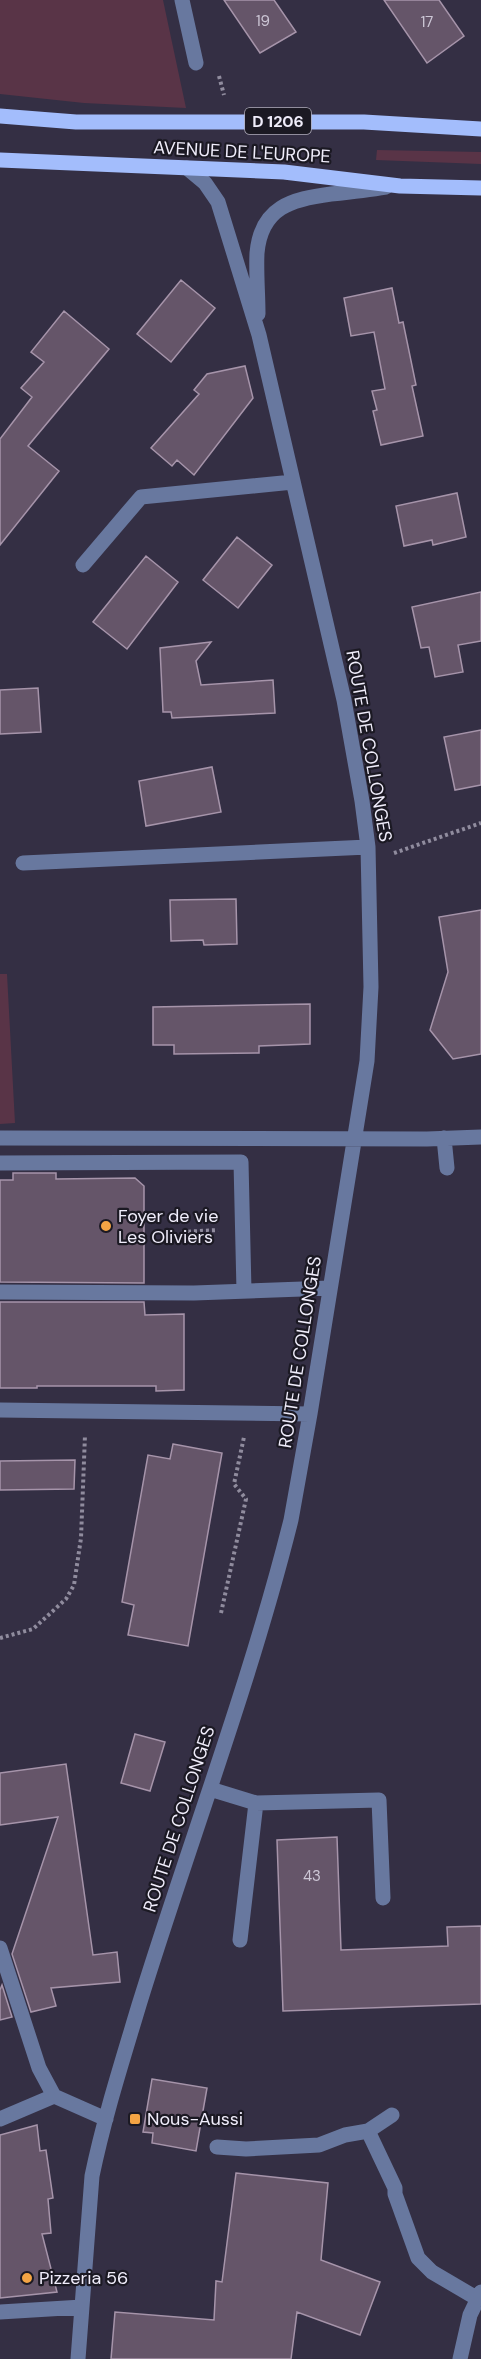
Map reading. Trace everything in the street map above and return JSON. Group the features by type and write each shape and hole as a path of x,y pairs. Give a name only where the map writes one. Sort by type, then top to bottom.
{"main road":[{"name":"AVENUE DE L'EUROPE","path":"0,116 76,122 364,122 481,129"},
{"name":"AVENUE DE L'EUROPE","path":"0,160 323,175 400,186 481,188"}],"street":[{"path":"182,0 196,63"},
{"name":"ROUTE DE COLLONGES","path":"78,2359 92,2176 106,2120 165,1923 210,1789 280,1562 295,1499 356,1138 367,1061 371,987 368,854 362,801 345,700 259,335 223,212 212,192 188,168"},
{"name":"ROUTE DE COLLONGES","path":"259,335 257,254 266,223 274,212 286,204 307,198 400,186"},
{"path":"83,565 141,497 293,482"},
{"path":"23,863 368,854"},
{"path":"0,1138 481,1137"},
{"path":"444,1138 447,1168"},
{"path":"0,1163 241,1162 244,1291"},
{"path":"0,1292 244,1291 330,1288"},
{"path":"0,1410 310,1414"},
{"path":"210,1789 256,1803 379,1800 383,1898"},
{"path":"240,1940 256,1803"},
{"path":"0,1948 39,2068 54,2096 106,2120"},
{"path":"0,2119 54,2096"},
{"path":"217,2147 246,2149 320,2145 345,2135 368,2131 392,2115"},
{"path":"368,2131 395,2188 418,2258 432,2272 479,2295 470,2315 460,2359"},
{"path":"0,2312 82,2307"}],"path":[{"path":"368,854 481,823"},
{"path":"182,1232 242,1229"},
{"path":"0,1638 33,1629 66,1599 74,1584 81,1538 86,1411"},
{"path":"220,1613 246,1498 234,1484 249,1413"}],"shaded area":[{"path":"0,0 163,0 186,108 84,103 0,94"},
{"path":"377,150 481,152 481,164 376,160"},
{"path":"0,974 7,974 15,1123 0,1124"}],"building":[{"path":"224,0 274,0 296,32 260,53"},
{"path":"384,0 439,0 464,36 427,63"},
{"path":"181,280 215,308 171,362 137,334"},
{"path":"392,288 399,323 403,322 416,385 412,386 423,436 381,445 373,411 377,410 372,391 385,389 374,332 351,336 344,298"},
{"path":"64,311 109,349 28,446 59,471 0,545 0,439 32,397 21,388 44,362 31,352"},
{"path":"245,366 253,398 194,475 177,460 172,466 151,448 199,394 194,390 207,374"},
{"path":"457,493 466,537 433,545 432,540 404,546 396,506"},
{"path":"237,537 272,565 238,608 203,580"},
{"path":"146,556 178,582 127,649 93,622"},
{"path":"481,592 481,641 458,645 463,672 435,677 429,647 421,648 412,607"},
{"path":"211,642 196,661 201,685 273,680 275,713 172,718 171,712 163,712 160,648"},
{"path":"38,688 41,732 0,734 0,690"},
{"path":"481,730 481,785 455,790 444,737"},
{"path":"212,767 221,812 146,826 139,781"},
{"path":"236,899 237,944 204,945 203,940 171,941 170,900"},
{"path":"481,910 481,1054 453,1059 430,1030 448,972 439,917"},
{"path":"310,1004 310,1044 259,1046 259,1053 174,1054 174,1045 153,1045 153,1007"},
{"name":"Foyer de vie Les Oliviers","path":"13,1173 56,1173 56,1179 135,1178 144,1186 144,1283 0,1282 0,1180 13,1180"},
{"path":"0,1302 144,1302 145,1315 184,1314 184,1390 156,1391 156,1386 0,1388"},
{"path":"173,1444 222,1453 188,1646 128,1635 134,1605 122,1602 148,1455 170,1459"},
{"path":"75,1460 74,1489 0,1490 0,1461"},
{"path":"135,1734 165,1742 150,1791 121,1783"},
{"path":"66,1764 93,1955 117,1952 120,1982 51,1988 56,2006 31,2012 12,1954 58,1817 0,1825 0,1773"},
{"path":"337,1837 341,1950 448,1946 447,1927 481,1926 481,2004 283,2011 277,1840"},
{"path":"2,1985 12,2017 0,2020 0,1990"},
{"path":"152,2079 207,2088 196,2151 152,2143 153,2133 143,2132"},
{"path":"37,2125 40,2151 46,2150 53,2198 48,2199 51,2233 42,2234 57,2292 0,2298 0,2135"},
{"path":"236,2173 328,2183 321,2260 380,2282 360,2335 297,2312 291,2359 111,2359 115,2312 214,2320 216,2281 222,2282"}],"place":[{"name":"Foyer de vie Les Oliviers","path":"106,1226"},
{"name":"Nous-Aussi","path":"135,2119"},
{"name":"Pizzeria 56","path":"27,2278"}]}
